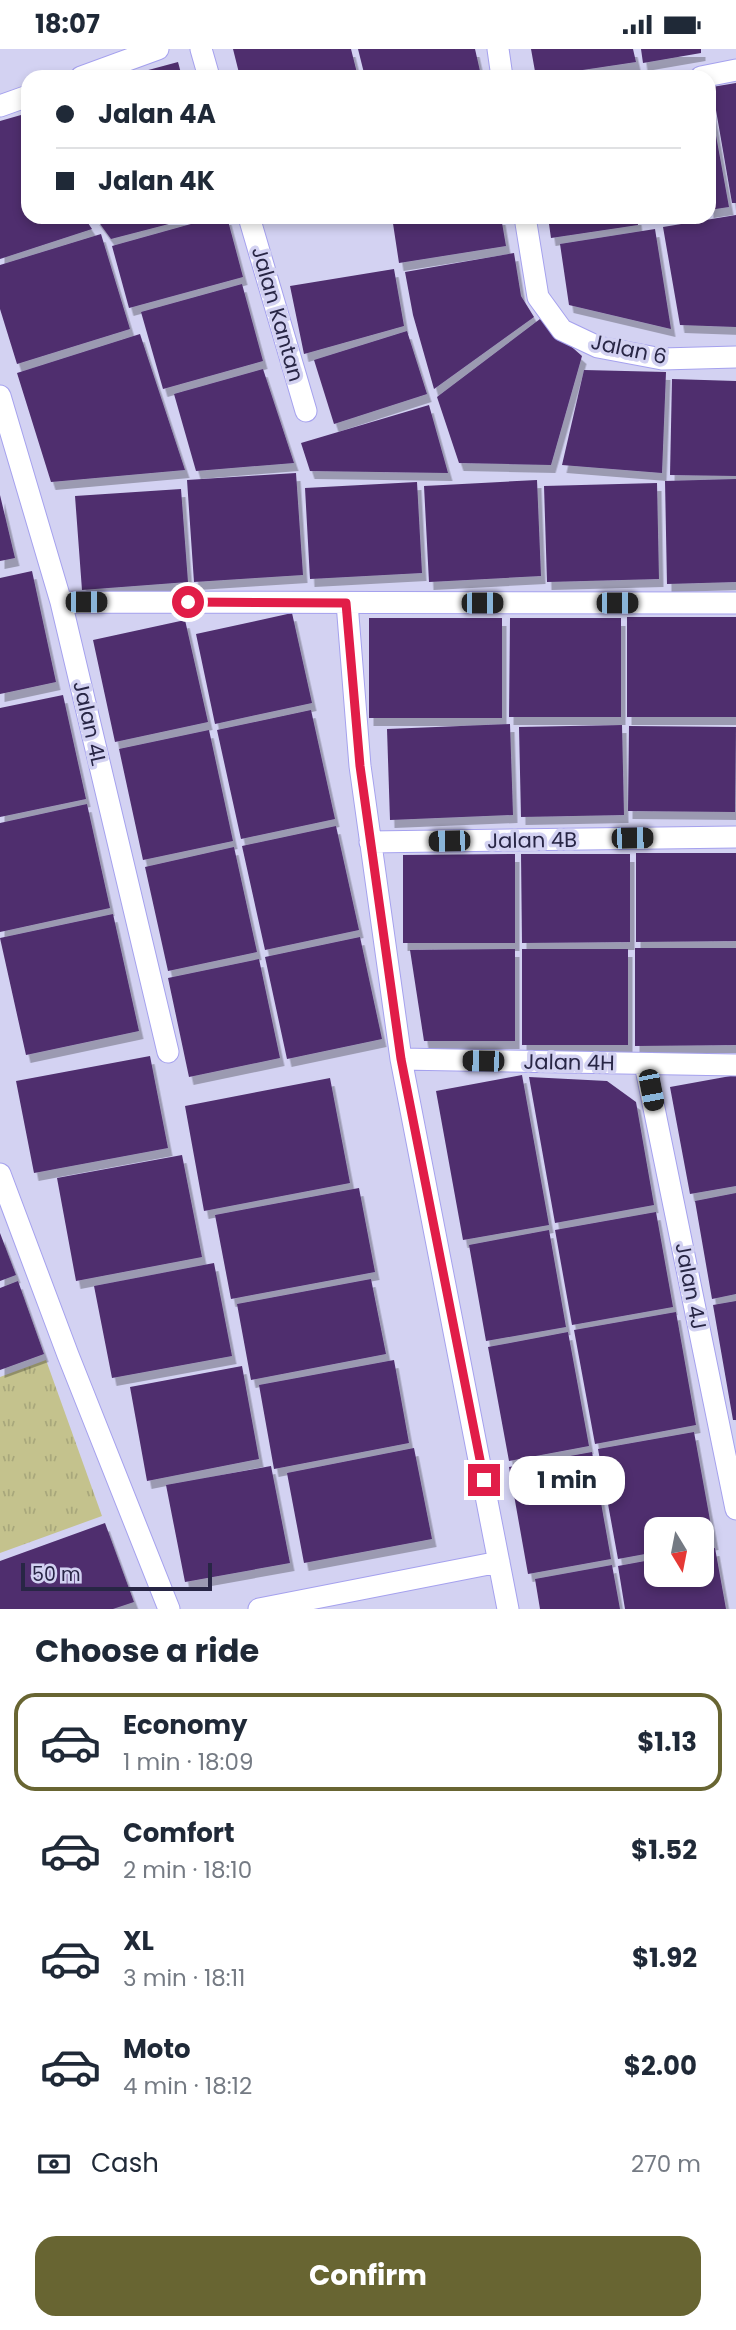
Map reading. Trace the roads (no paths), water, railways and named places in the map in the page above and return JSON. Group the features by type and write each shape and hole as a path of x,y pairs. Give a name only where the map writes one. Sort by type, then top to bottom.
{"street":[{"path":"100,70 158,49"},
{"path":"201,49 207,70"},
{"path":"498,49 501,70"},
{"path":"716,74 736,70"},
{"path":"0,106 21,98"},
{"name":"Jalan Kantan","path":"251,224 306,411"},
{"name":"Jalan 6","path":"526,224 538,297 562,330 598,347 663,359 736,358"},
{"name":"Jalan 4L","path":"0,396 61,602 168,1052"},
{"path":"61,602 736,603"},
{"path":"346,603 360,766 401,1059 508,1609"},
{"name":"Jalan 4B","path":"370,842 736,837"},
{"name":"Jalan 4H","path":"401,1059 736,1065"},
{"name":"Jalan 4J","path":"646,1064 736,1509"},
{"path":"0,1174 68,1355 169,1609"},
{"path":"259,1609 499,1562"}]}
